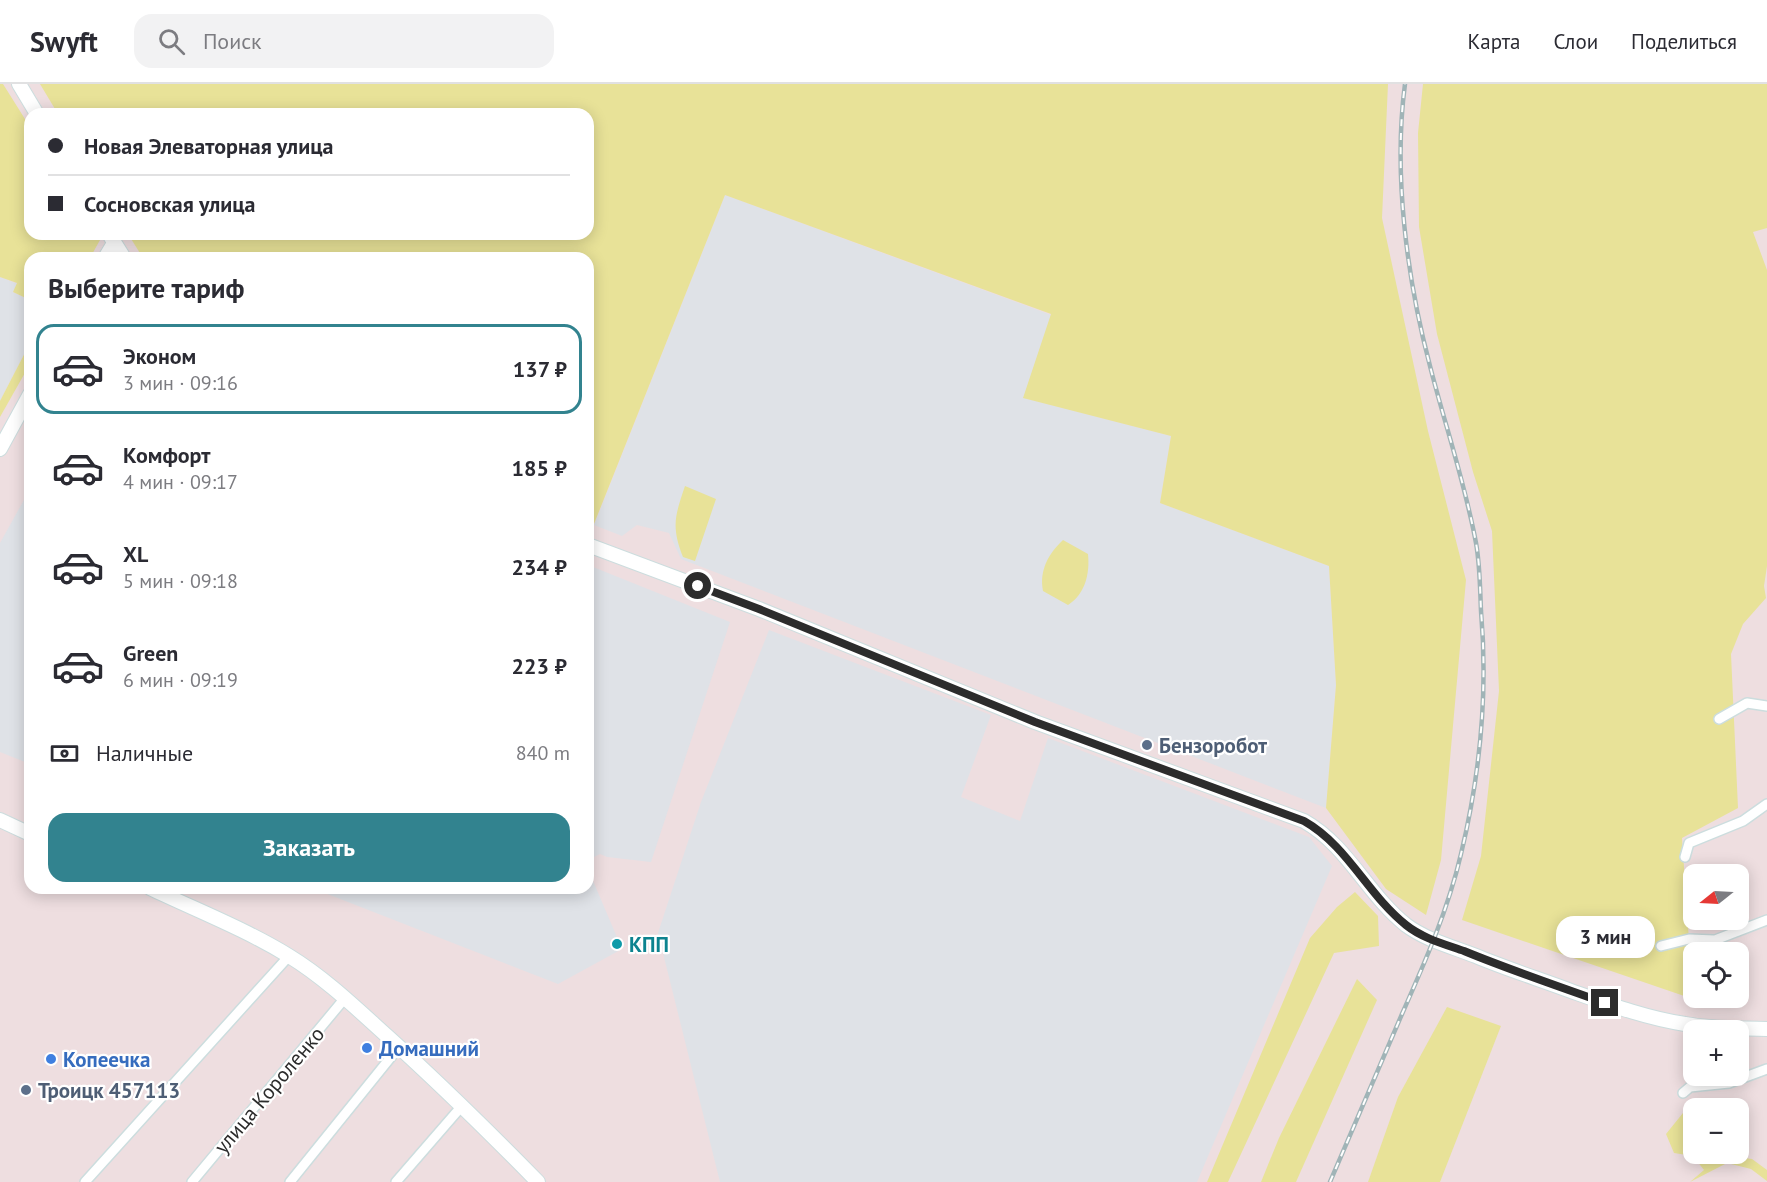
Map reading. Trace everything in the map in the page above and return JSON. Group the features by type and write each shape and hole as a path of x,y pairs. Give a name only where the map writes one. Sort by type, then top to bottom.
{"main road":[{"path":"18,84 33,108"},
{"path":"0,449 24,405"},
{"path":"594,547 759,609 1035,722 1304,821 1320,830 1337,846 1389,910 1414,930 1437,941 1588,997 1660,1019 1686,1025 1767,1029"},
{"path":"0,820 24,831"},
{"path":"163,894 259,939 289,956 345,998 538,1182"}],"street":[{"path":"1719,719 1747,704 1767,706"},
{"path":"1685,856 1689,843 1743,821 1767,804"},
{"path":"1661,946 1689,939 1715,940 1767,920"},
{"path":"85,1182 289,956"},
{"name":"улица Короленко","path":"192,1182 345,998"},
{"path":"290,1182 399,1047"},
{"path":"1683,1093 1690,1087 1729,1083 1767,1069"},
{"path":"396,1182 461,1107"}],"shaded area":[{"path":"0,84 3,84 24,117 24,240 100,240 93,252 24,252 24,297 13,292 17,283 0,277"},
{"path":"40,84 1388,84 1382,218 1428,431 1466,580 1441,860 1426,915 1386,889 1326,808 1336,685 1329,566 1160,503 1171,436 1023,398 1051,314 725,195 594,524 594,252 139,252 132,240 594,240 594,108 54,108"},
{"path":"1423,84 1767,84 1767,228 1753,232 1767,270 1767,566 1764,586 1766,598 1743,624 1731,654 1738,808 1682,838 1683,930 1688,930 1689,942 1683,942 1683,996 1462,920 1481,856 1499,691 1492,531 1473,472 1437,334 1419,227 1418,133"},
{"path":"725,195 1051,315 1024,398 1171,436 1160,503 1329,566 1336,685 1326,808 681,559 669,533 637,525 622,536 594,525"},
{"path":"0,277 18,284 13,292 24,297 24,355 0,401"},
{"path":"24,355 24,375 0,417 0,401"},
{"path":"685,486 716,499 695,561 683,557 677,537 677,513"},
{"path":"24,500 24,762 0,752 0,543"},
{"path":"1063,540 1088,554 1085,583 1079,595 1068,605 1043,591 1042,584 1046,563"},
{"path":"594,567 730,622 651,862 607,857 600,854 594,857"},
{"path":"769,630 991,715 961,797 1020,821 1048,738 1309,837 1332,866 1197,1182 720,1182 658,933 701,802"},
{"path":"594,883 622,949 558,984 327,894 594,894"},
{"path":"1355,892 1378,916 1379,946 1334,953 1228,1182 1207,1182 1310,938 1337,907"},
{"path":"1357,979 1377,1000 1296,1182 1261,1182 1279,1138"},
{"path":"1447,1007 1501,1026 1440,1182 1368,1182 1398,1097"},
{"path":"1683,1113 1683,1154 1674,1153 1666,1134"},
{"path":"1749,1159 1752,1159 1767,1170 1767,1181 1751,1169 1731,1164 1749,1164"},
{"path":"1699,1164 1725,1164 1690,1182 1704,1170"}],"railway":[{"path":"1330,1182 1443,916 1468,824 1481,733 1484,672 1476,543 1422,333 1404,226 1401,154 1405,84"}],"place":[{"name":"Бензоробот","path":"1147,745"},
{"name":"КПП","path":"617,944"},
{"name":"Домашний","path":"367,1048"},
{"name":"Копеечка","path":"51,1059"},
{"name":"Троицк 457113","path":"26,1090"}],"route":[{"path":"698,586 1035,722 1304,821 1320,830 1337,846 1375,895 1389,910 1414,930 1485,960 1605,1003"}]}
